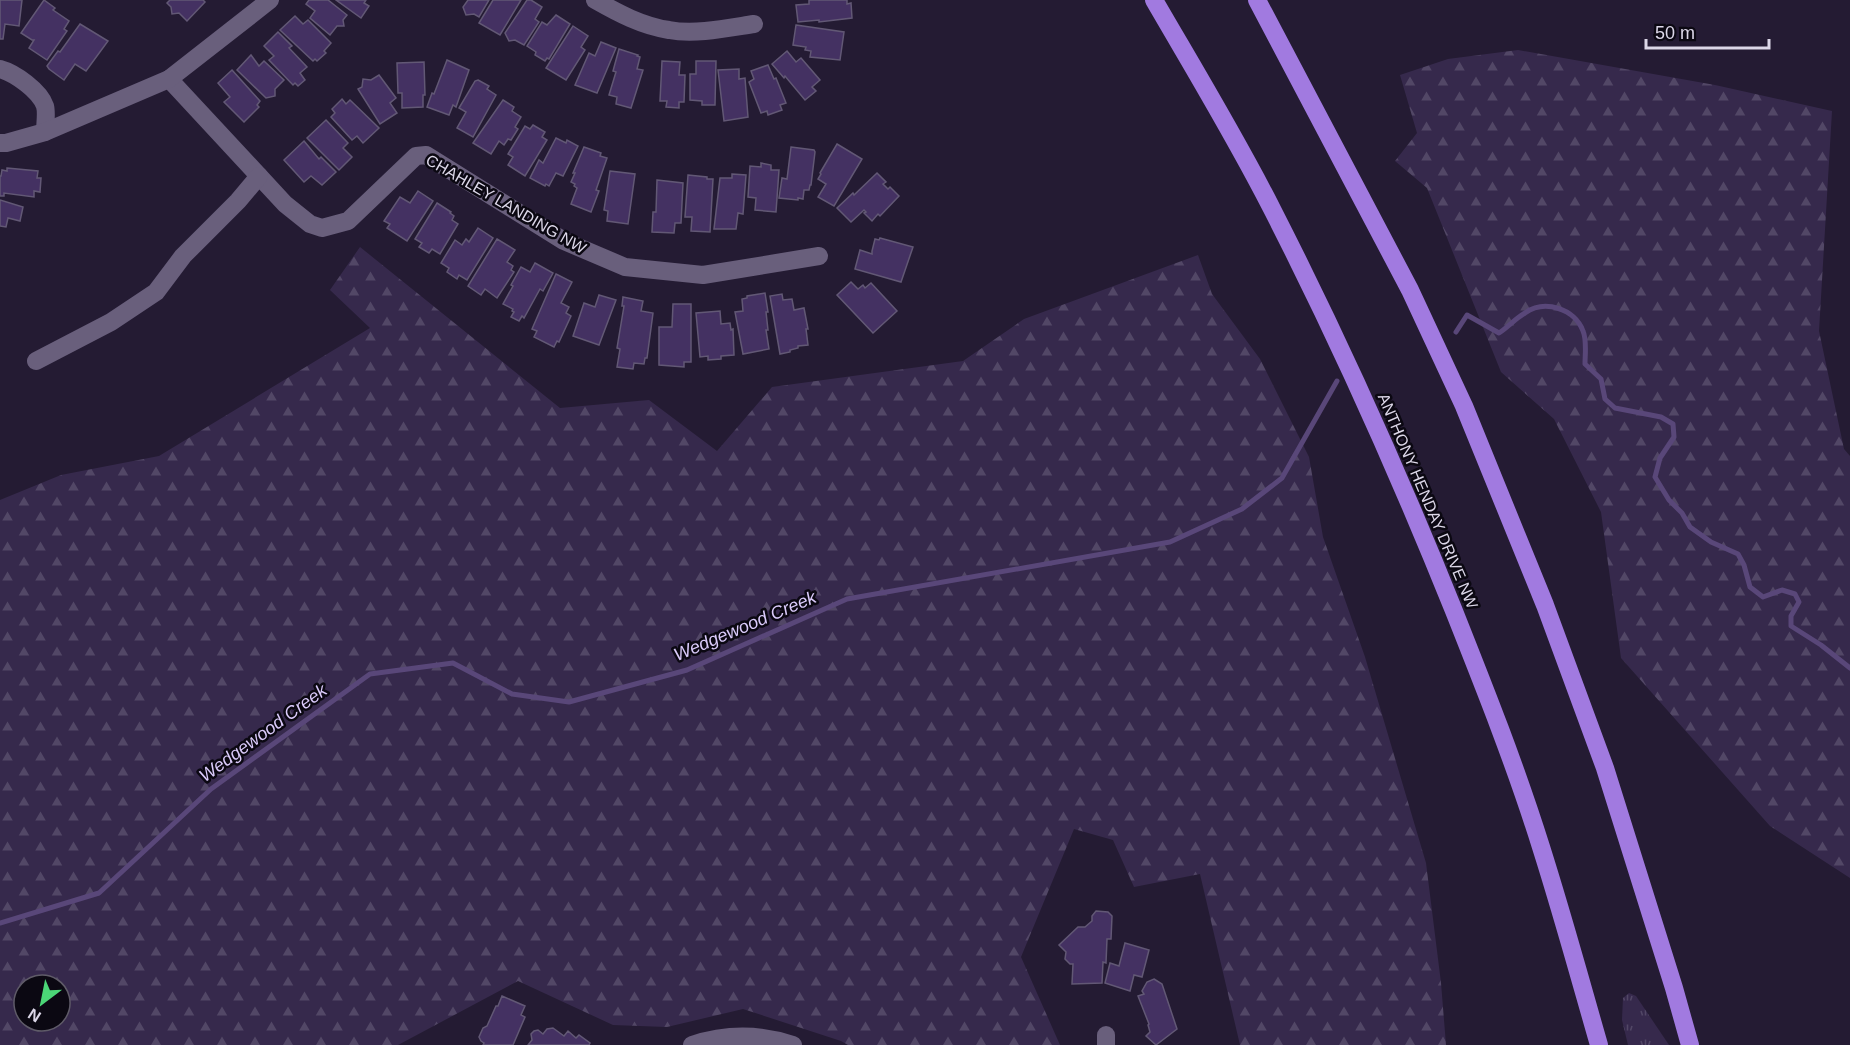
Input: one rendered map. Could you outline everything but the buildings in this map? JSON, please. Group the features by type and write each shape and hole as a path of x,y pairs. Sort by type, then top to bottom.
{"highway":[{"name":"ANTHONY HENDAY DRIVE NW","path":"1154,0 1271,207 1360,389 1384,444 1486,692 1540,846 1599,1045"},
{"path":"1257,0 1410,290 1464,406 1545,606 1605,768 1690,1045"}],"street":[{"path":"0,143 45,132 169,79 270,0"},
{"path":"595,0 624,17 669,31 714,31 754,24"},
{"path":"0,69 10,72 34,89 45,106 45,132"},
{"name":"CHAHLEY LANDING NW","path":"169,79 285,204 310,224 322,228 348,221 416,156 426,155 564,241 625,267 703,275 819,256"},
{"path":"36,361 111,322 156,292 183,256 260,176"},
{"path":"692,1045 718,1039 748,1037 765,1038 793,1045"}],"green space":[{"path":"1518,50 1715,85 1832,111 1819,331 1844,449 1850,456 1850,878 1770,826 1621,658 1601,512 1554,419 1501,372 1427,188 1395,161 1417,133 1400,75 1448,59"},
{"path":"360,247 560,408 649,400 717,451 772,387 963,361 1024,319 1198,255 1212,294 1260,359 1309,457 1323,537 1365,657 1426,863 1441,983 1446,1045 1240,1045 1200,874 1134,887 1113,840 1074,829 1021,957 1060,1045 848,1045 743,1009 667,1027 613,1025 518,981 398,1045 0,1045 0,500 61,475 159,456 370,328 330,290"},
{"path":"1629,993 1636,996 1669,1045 1628,1045 1622,1020 1623,998"}],"waterway":[{"name":"Wedgewood Creek","path":"1456,332 1467,315 1499,333 1525,313 1541,307 1558,308 1573,317 1579,323 1584,335 1585,364 1601,379 1605,399 1615,408 1661,417 1673,424 1674,437 1660,458 1655,477 1690,527 1711,542 1738,554 1744,565 1750,587 1763,597 1782,590 1795,594 1799,602 1791,616 1791,626 1821,645 1850,668"},
{"name":"Wedgewood Creek","path":"0,923 99,893 211,789 370,674 453,663 512,694 569,702 687,670 847,599 1170,542 1242,509 1282,478 1337,381"}]}
